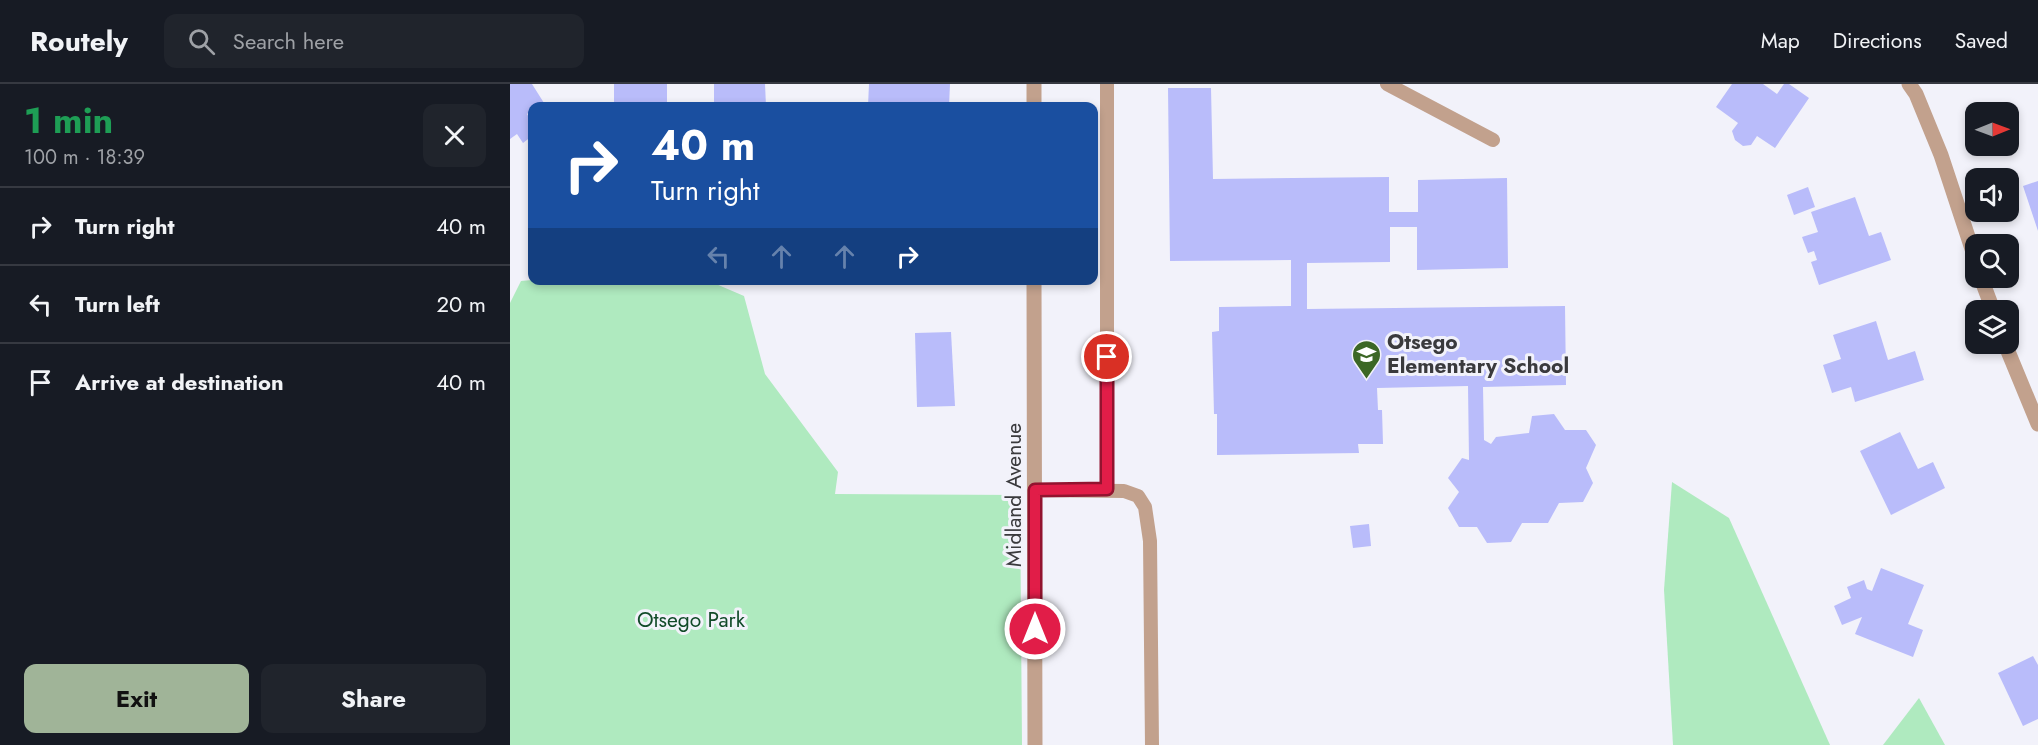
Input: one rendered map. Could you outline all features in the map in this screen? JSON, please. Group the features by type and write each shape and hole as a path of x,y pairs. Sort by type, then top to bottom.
{"street":[{"path":"1034,84 1034,102"},
{"path":"1909,84 1916,94 1941,154 1967,234"},
{"name":"Midland Avenue","path":"1034,285 1035,745"},
{"path":"2010,354 2038,424"}],"lane":[{"path":"1107,84 1107,489"},
{"path":"1387,84 1494,140"},
{"path":"1035,490 1107,489 1124,491 1138,496 1145,507 1150,541 1152,745"}],"green space":[{"name":"Otsego Park","path":"528,280 528,285 718,285 744,296 765,374 838,472 835,494 1020,495 1022,745 510,745 510,303 521,281"},
{"path":"1672,482 1729,518 1830,745 1673,745 1664,590"},
{"path":"1919,698 1945,745 1883,745"}],"building":[{"path":"510,84 532,84 543,102 528,102 528,139 523,143 517,134 510,139"},
{"path":"614,84 667,84 667,102 614,102"},
{"path":"714,84 765,84 766,102 714,102"},
{"path":"869,84 950,84 949,102 868,102"},
{"path":"1732,84 1763,84 1777,94 1784,84 1789,84 1809,98 1775,148 1757,136 1751,145 1743,146 1735,140 1732,131 1738,123 1716,107"},
{"path":"1168,88 1211,88 1213,179 1389,177 1389,212 1418,212 1418,180 1507,178 1508,268 1417,270 1417,227 1390,227 1390,262 1307,263 1307,309 1565,306 1566,385 1483,387 1484,440 1491,444 1496,437 1529,433 1532,416 1554,414 1565,430 1586,430 1596,445 1586,468 1593,483 1583,502 1559,503 1548,523 1522,523 1511,542 1487,543 1477,527 1459,527 1448,508 1459,492 1448,478 1462,458 1469,460 1468,386 1377,388 1378,410 1382,410 1383,444 1358,444 1359,453 1217,455 1212,332 1219,331 1219,307 1291,306 1291,260 1170,261"},
{"path":"2038,181 2038,231 2023,186"},
{"path":"1808,187 1815,207 1794,215 1787,195"},
{"path":"1855,197 1869,236 1881,232 1891,260 1819,285 1811,262 1817,260 1814,251 1808,253 1802,237 1818,232 1811,212"},
{"path":"1876,321 1888,360 1915,351 1924,380 1855,402 1851,387 1832,393 1823,365 1841,359 1833,335"},
{"path":"951,332 955,406 917,407 915,333"},
{"path":"1900,432 1918,469 1933,462 1945,488 1891,515 1860,451"},
{"path":"1369,524 1371,546 1353,548 1350,526"},
{"path":"1881,568 1924,585 1908,624 1923,630 1913,657 1855,634 1862,617 1842,625 1834,606 1851,598 1847,587 1864,580 1867,589 1872,591"},
{"path":"2033,656 2038,665 2038,719 2023,726 1998,673"}],"place":[{"name":"Otsego Elementary School","path":"1366,380"}],"route":[{"path":"1035,629 1035,490 1107,489 1107,357"}]}
